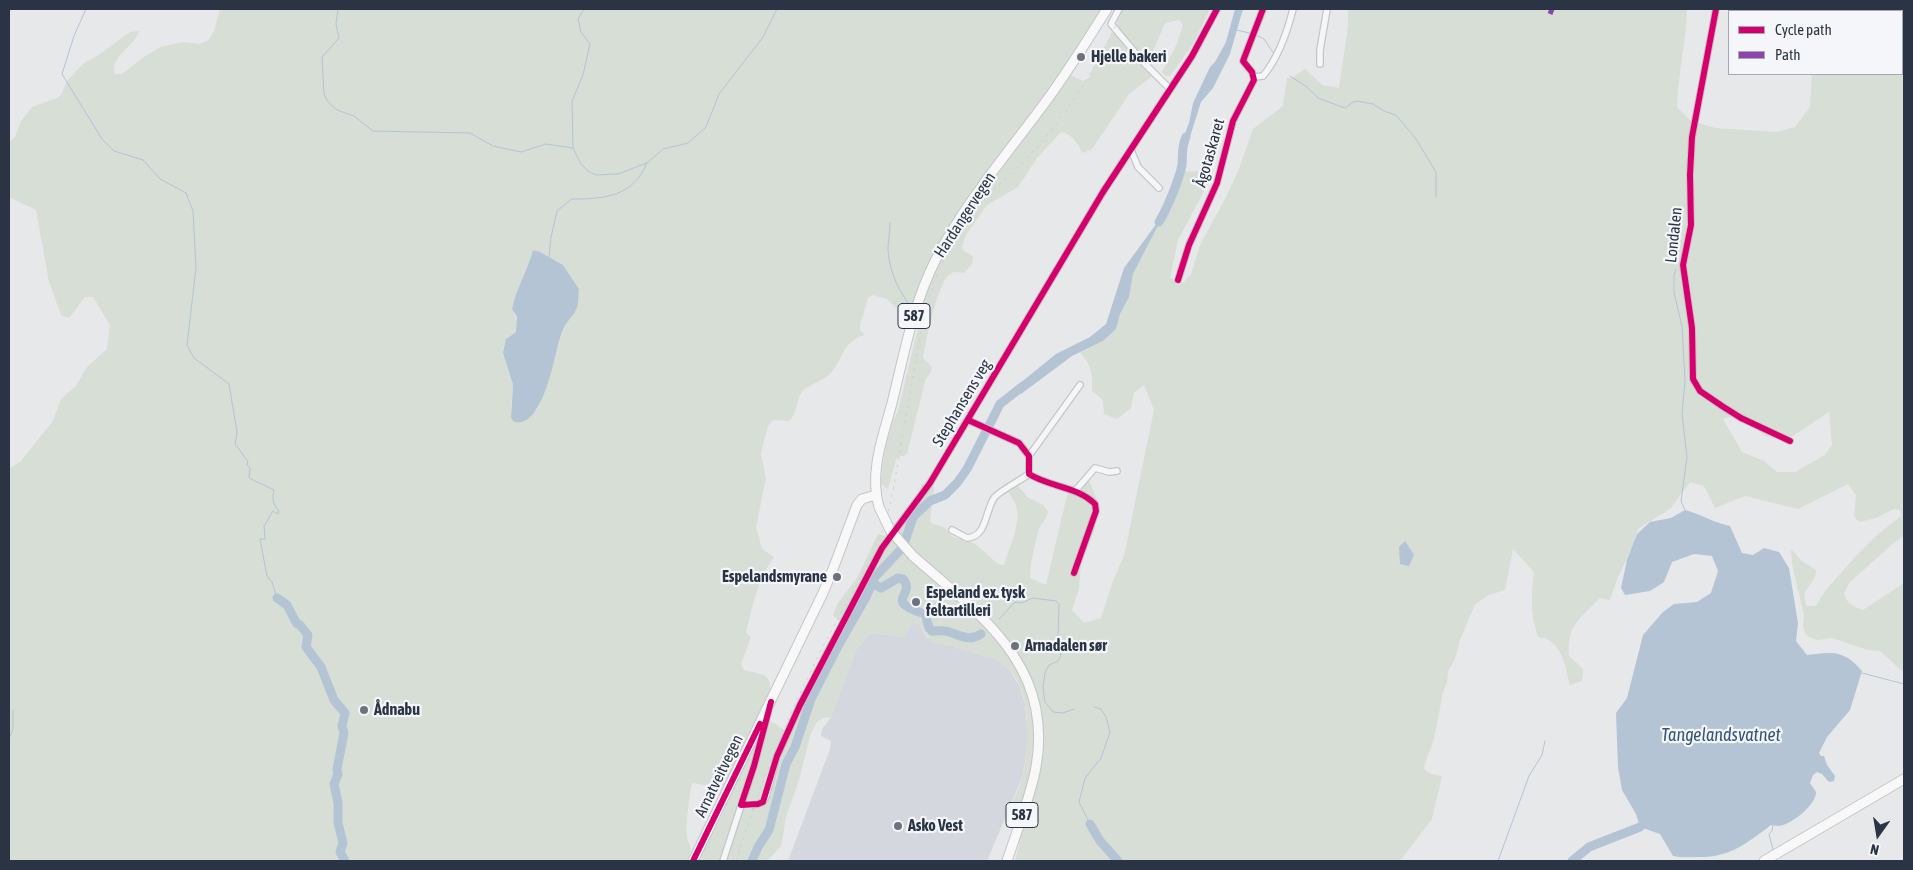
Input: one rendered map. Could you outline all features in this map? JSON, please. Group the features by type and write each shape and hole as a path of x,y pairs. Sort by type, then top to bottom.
{"main road":[{"name":"Hardangervegen","path":"1007,861 1031,788 1037,761 1038,726 1034,699 1021,666 1003,640 984,620 914,556 887,525 876,495 876,466 912,322 924,284 936,259 966,208 1059,83 1107,9"},
{"name":"Arnatveitvegen","path":"693,861 829,580 857,505 862,499 876,495"},
{"path":"1764,861 1904,779"}],"street":[{"path":"1119,9 1111,24 1144,63 1170,89"},
{"name":"Stephansens veg","path":"741,805 754,805 763,802 766,798 777,756 800,705 882,548 930,483 1103,192 1204,36 1217,9"},
{"path":"1254,77 1243,61 1263,9"},
{"name":"Ågotaskaret","path":"1178,280 1189,245 1217,183 1233,121 1254,77 1263,76 1276,58 1293,9"},
{"path":"1320,64 1320,50 1327,9"},
{"name":"Londalen","path":"1716,9 1692,138 1690,226 1683,265 1692,328 1693,379 1700,390 1722,406 1741,418 1790,441"},
{"path":"1131,150 1138,167 1159,188"},
{"path":"1029,474 1029,456 1080,385"},
{"path":"968,420 1019,443 1029,456"},
{"path":"1075,491 1095,468 1109,472 1117,471"},
{"path":"1029,474 1040,480 1075,491 1093,502 1096,511 1074,573"},
{"path":"952,530 967,538 977,535 982,529 993,499 1029,474"},
{"path":"723,861 754,766 771,702"}],"shaded area":[{"path":"220,9 1103,9 1070,75 1083,81 1089,78 1102,55 1123,9 1210,9 1193,44 1170,76 1166,76 1162,72 1177,44 1183,25 1179,20 1165,23 1149,61 1155,74 1129,94 1092,149 1082,153 1074,140 1061,132 1037,158 1018,187 987,205 966,235 962,247 964,251 973,256 972,264 964,273 956,272 951,274 945,280 941,289 926,340 923,358 932,367 931,372 926,378 907,454 896,459 888,489 881,484 886,446 898,411 922,314 895,307 887,299 873,295 868,298 860,325 860,330 865,335 857,338 847,346 830,374 803,390 794,415 789,421 773,420 768,426 761,454 766,478 756,527 762,549 774,557 768,565 756,594 746,633 751,637 741,664 744,670 764,675 770,686 770,695 755,735 765,737 770,722 785,730 787,728 822,653 831,637 837,632 839,621 833,615 838,603 857,578 878,534 885,536 916,496 922,484 934,487 931,523 945,528 953,537 974,543 998,564 1004,565 1016,530 1018,516 1016,506 1006,487 1015,482 1028,498 1042,504 1048,511 1039,529 1030,578 1046,585 1069,487 1089,480 1098,502 1094,531 1081,563 1079,588 1072,610 1084,623 1101,618 1113,581 1124,556 1154,410 1144,385 1134,393 1131,408 1117,419 1104,414 1103,400 1092,391 1091,371 1087,361 1080,353 1103,341 1116,329 1120,314 1129,297 1133,274 1165,212 1179,172 1209,171 1203,193 1178,240 1170,278 1183,283 1191,274 1201,243 1239,169 1253,129 1283,106 1287,78 1292,78 1305,69 1322,85 1339,88 1348,27 1348,9 1687,9 1677,107 1690,120 1715,128 1777,132 1795,127 1810,107 1812,75 1903,75 1903,10 1823,9 1904,9 1904,536 1850,582 1844,593 1850,604 1863,610 1904,583 1904,671 1880,651 1868,650 1832,638 1818,640 1809,637 1805,633 1803,626 1804,615 1793,569 1791,551 1816,570 1813,580 1806,591 1805,600 1807,606 1816,606 1825,591 1856,556 1877,535 1901,516 1900,510 1894,509 1876,518 1859,522 1854,516 1856,495 1848,484 1798,509 1745,496 1715,508 1704,486 1690,482 1671,508 1638,529 1632,549 1618,577 1610,600 1600,598 1572,629 1569,656 1583,669 1582,681 1570,685 1564,662 1557,648 1546,639 1538,637 1532,605 1534,572 1513,549 1505,590 1489,595 1475,604 1460,640 1455,659 1448,671 1434,739 1424,766 1425,770 1431,774 1442,776 1432,819 1400,861 1015,861 1019,848 1018,832 1006,817 1022,778 1027,750 1027,717 1025,701 1020,687 1013,674 1004,665 979,654 931,642 919,624 913,622 904,637 872,633 867,636 855,652 831,717 823,718 817,722 811,733 799,780 786,817 781,846 767,861 698,860 724,811 728,796 724,789 692,783 687,825 690,849 688,861 9,861 9,469 21,461 52,422 62,398 76,386 86,368 107,349 110,325 93,297 85,297 69,318 61,315 49,282 36,210 9,197 9,142 15,137 21,121 32,107 61,95 67,81 84,63 130,32 139,31 137,37 116,62 115,74 122,74 145,56 161,47 183,42 200,44 209,40 214,31","holes":["533,250 563,265 579,289 576,309 569,317 562,333 548,383 538,409 525,421 518,423 511,408 513,385 505,360 508,337 516,332 517,329 517,320 512,309 514,301","1829,412 1832,445 1825,455 1795,472 1777,472 1764,461 1742,452 1723,419 1736,415 1766,436 1785,441"]},
{"path":"913,622 919,624 927,638 997,660 1009,669 1019,685 1025,704 1028,734 1021,780 987,861 788,861 830,749 831,741 821,736 822,729 831,717 855,652 867,636 872,633 903,637"}],"water":[{"path":"1235,9 1243,9 1230,54 1213,88 1201,102 1188,143 1182,147 1193,103 1210,67 1215,62 1226,42"},
{"path":"1165,212 1133,274 1129,297 1120,314 1116,329 1103,341 1072,356 1021,394 1013,393 1014,388 1056,354 1090,337 1106,324 1124,268"},
{"path":"533,250 563,265 579,289 578,301 576,310 562,331 551,373 540,403 533,414 524,421 514,422 511,418 513,385 503,353 506,339 516,332 517,317 512,309"},
{"name":"Tangelandsvatnet","path":"1685,510 1730,526 1742,553 1753,555 1764,548 1779,552 1789,568 1798,623 1796,641 1807,655 1830,653 1843,655 1862,671 1850,710 1827,737 1819,753 1821,756 1824,756 1827,765 1835,776 1834,781 1829,782 1822,774 1817,772 1813,775 1810,783 1816,792 1815,797 1808,808 1796,818 1784,825 1771,825 1737,849 1708,857 1673,856 1660,834 1640,827 1636,814 1622,790 1618,767 1616,713 1627,698 1643,635 1663,612 1674,604 1697,602 1711,593 1718,571 1712,556 1694,554 1672,562 1664,582 1650,591 1625,595 1621,588 1627,560 1637,534 1650,522 1671,518"},
{"path":"1405,541 1414,555 1409,566 1400,564 1399,547"}],"waterway":[{"path":"86,9 74,36 62,74 102,139 114,151 143,160 160,179 186,193 193,211 196,268 187,345 194,358 229,384 237,432 235,445 248,461 247,465 250,468 249,478 274,490 274,502 279,511 278,514 273,511 264,526 265,539 260,539 267,576 272,582 277,598"},
{"path":"338,9 336,24 339,38 322,57 324,94 328,102 337,110 354,116 373,131 470,133 493,146 521,152 546,144 573,148"},
{"path":"584,9 578,19 581,32 590,44 583,75 572,101 573,148 581,164 588,171 596,175 618,174 647,163 663,149 688,143 706,127 719,94 763,37 777,9"},
{"path":"1237,30 1249,33"},
{"path":"1258,36 1264,39 1274,54"},
{"path":"1290,76 1307,87 1318,98 1345,108 1357,101 1373,104 1384,111 1396,115 1416,139 1436,172 1436,197"},
{"path":"1159,222 1178,178 1186,137"},
{"path":"549,257 557,211 572,199 606,197 626,189 634,183 647,163"},
{"path":"890,223 888,250 890,266 899,288 912,308"},
{"path":"1676,269 1674,293 1682,326 1685,380 1682,414 1687,457 1681,501 1685,510"},
{"path":"752,861 769,830 786,764 795,747 811,699 875,577 903,547 913,517 930,501 945,495 957,483 967,469 1000,404 1023,386"},
{"path":"872,583 881,588 898,578 903,579 906,589 902,601 912,609 925,614 929,628 932,631 947,631 969,638 981,634"},
{"path":"277,598 287,605 297,624 308,635 306,647 321,667 334,700 345,713 342,726 344,733 337,769 338,774 334,784 338,803 338,823 343,843 340,852 345,861"},
{"path":"999,619 1015,602 1021,603 1033,598 1056,601 1059,604 1058,637 1061,656 1058,661 1049,665 1045,673 1043,687 1045,702 1053,712 1063,713 1074,709"},
{"path":"1862,673 1904,684"},
{"path":"1090,824 1079,802 1085,778 1101,758 1110,732 1106,717 1101,709 1094,707"},
{"path":"9,739 13,729 13,710"},
{"path":"1498,861 1529,776 1542,755 1545,741"},
{"path":"1090,824 1100,841 1118,861"},
{"path":"1773,825 1772,831 1769,834 1773,850"},
{"path":"1572,861 1589,847 1640,827"}],"railway":[{"path":"736,861 761,786 791,713 820,652 871,558 886,522 923,319 938,271 953,241 972,214 1037,147 1078,93 1107,44 1123,9"}],"marked path":[{"path":"1550,14 1552,9"}],"cycle path":[{"path":"771,702 754,766 741,805 763,802 777,756 800,705 882,548 930,483 1103,192 1192,56 1217,9"},
{"path":"1178,280 1189,245 1217,183 1233,121 1254,80 1252,72 1243,61 1263,9"},
{"path":"1716,9 1692,137 1690,175 1691,225 1683,265 1692,328 1693,379 1700,391 1722,406 1741,418 1790,441"},
{"path":"968,420 1019,443 1029,456 1029,474 1045,482 1080,494 1095,504 1096,511 1074,573"},
{"path":"693,861 760,724"}],"place":[{"name":"Hjelle bakeri","path":"1081,57"},
{"name":"Espelandsmyrane","path":"837,577"},
{"name":"Espeland ex. tysk feltartilleri","path":"916,602"},
{"name":"Arnadalen sør","path":"1015,646"},
{"name":"Ådnabu","path":"364,710"},
{"name":"Asko Vest","path":"898,826"}]}
